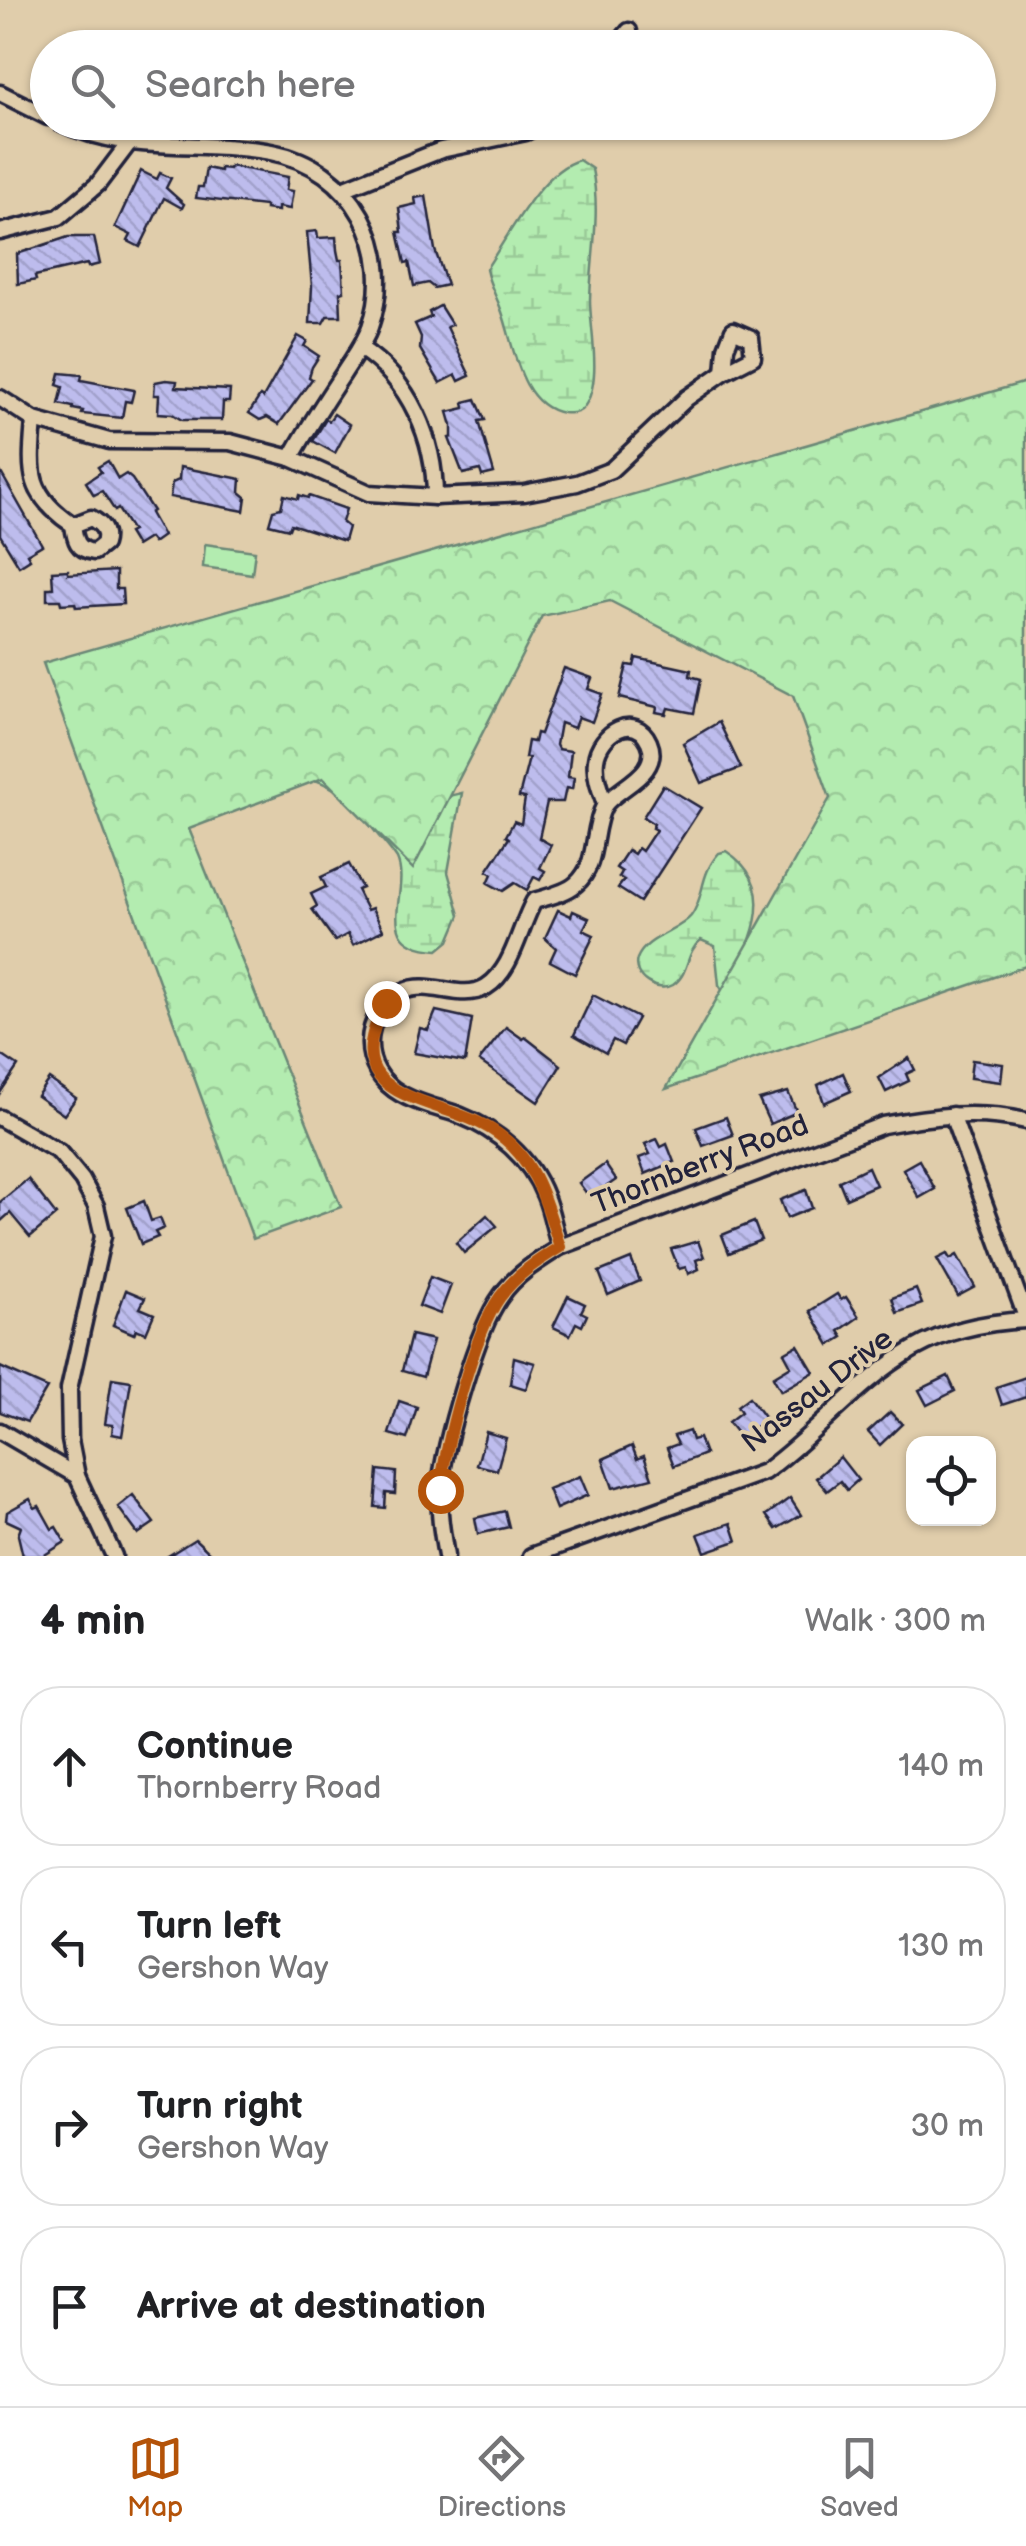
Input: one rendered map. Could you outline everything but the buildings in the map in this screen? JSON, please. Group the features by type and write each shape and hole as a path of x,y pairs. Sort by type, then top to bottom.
{"street":[{"path":"0,94 30,108"},
{"path":"116,140 270,152 297,160 343,190 364,218 373,237 376,258 376,304 360,348 291,458"},
{"path":"343,190 442,150 489,140"},
{"path":"0,232 60,218 98,184 129,143"},
{"path":"360,348 386,370 423,426 434,472 434,497"},
{"path":"0,398 34,420 109,441 230,442 291,458 368,492 434,497 524,493 578,484 610,470 662,418 724,372"},
{"path":"34,420 30,468 47,508 73,525"},
{"path":"560,1247 546,1197 515,1150 496,1133 462,1116 405,1097 385,1084 372,1066 369,1047 374,1025 386,1003 406,989 430,987 458,992 484,988 500,974 534,902 574,887 587,871 605,804 596,778 600,746 605,735 617,728 630,728 650,743 650,760 643,772 605,804"},
{"path":"952,1115 1026,1318"},
{"name":"Thornberry Road","path":"446,1556 440,1490 444,1460 485,1326 499,1297 526,1269 560,1247 883,1124 952,1115 1026,1121"},
{"path":"0,1118 60,1152 96,1206 103,1236 68,1389 70,1440 77,1476 114,1556"},
{"name":"Nassau Drive","path":"530,1556 764,1472 915,1348 971,1328 1026,1318"},
{"path":"0,1431 77,1476"}],"green space":[{"path":"579,160 592,169 595,185 590,300 594,370 584,407 563,413 549,408 528,387 486,269 539,190 565,166"},
{"path":"1026,382 1026,966 666,1089 830,798 793,696 610,601 542,616 413,869 323,778 189,829 341,1207 253,1239 43,663"},
{"path":"205,544 255,551 252,574 203,567"},
{"path":"269,762 441,798 462,793 448,872 460,915 449,941 438,950 405,939 397,915 400,872 393,853 342,794"},
{"path":"726,851 744,866 754,882 757,900 751,938 725,994 719,985 715,946 701,940 673,985 660,987 647,982 636,966 641,951 691,916 708,869 719,853"}],"route":[{"path":"386,1003 374,1025 369,1047 372,1066 385,1084 405,1097 462,1116 496,1133 515,1150 546,1197 560,1247 526,1269 499,1297 475,1354 444,1460 440,1490"}]}
